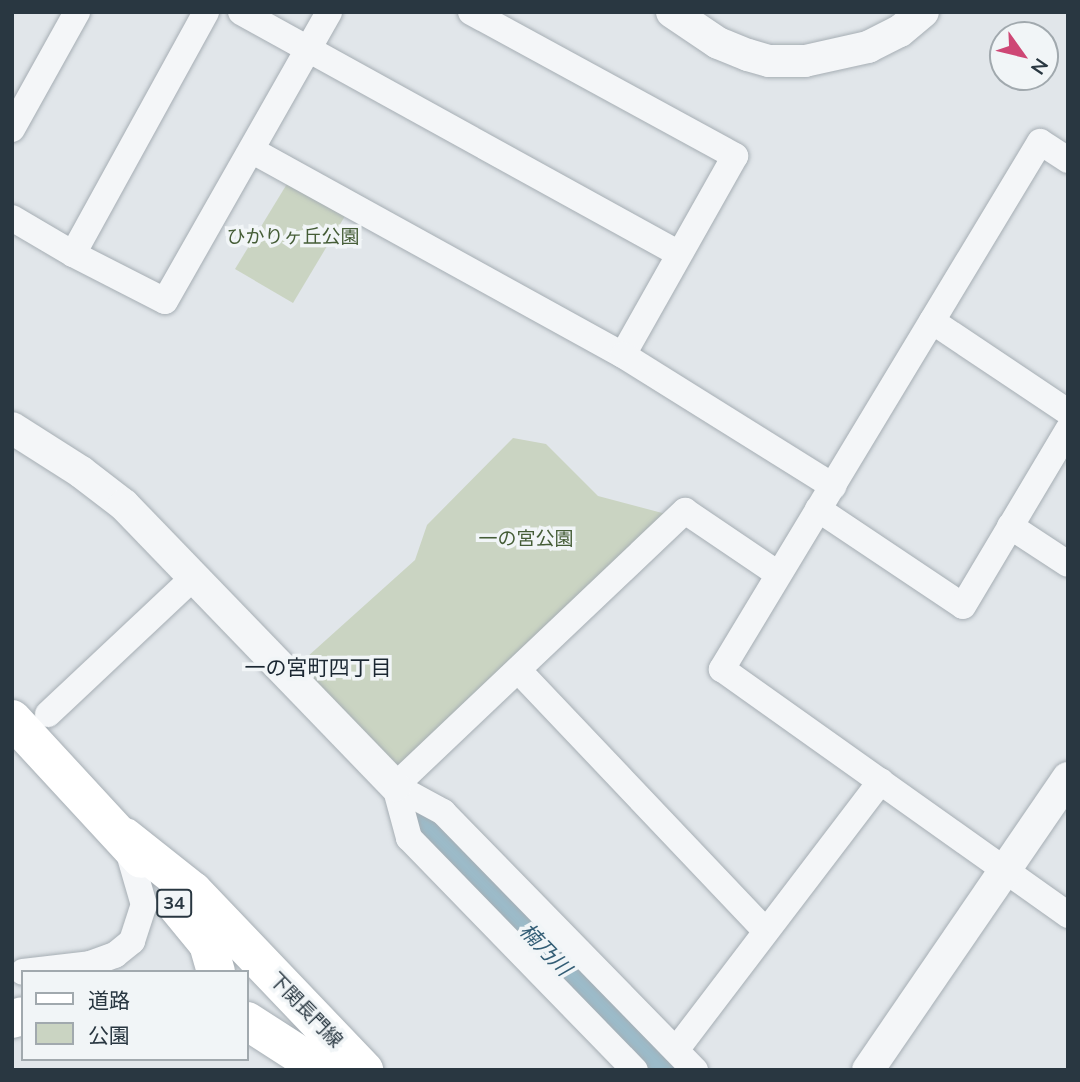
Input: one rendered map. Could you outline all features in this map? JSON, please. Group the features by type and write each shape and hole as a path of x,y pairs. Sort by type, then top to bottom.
{"main road":[{"name":"下関長門線","path":"30,716 208,944 215,970"},
{"name":"下関長門線","path":"125,837 193,891 364,1070"},
{"name":"下関長門線","path":"248,1022 323,1070"}],"street":[{"path":"12,129 77,12"},
{"path":"73,254 206,12"},
{"path":"241,12 678,253"},
{"path":"12,218 73,254 166,301 253,152 329,12"},
{"path":"471,12 503,20 735,156 623,355"},
{"path":"672,12 718,43 748,55 793,61 868,47 900,31 923,12"},
{"path":"1068,160 1040,142 722,668 1068,915"},
{"path":"253,152 623,355 833,485"},
{"path":"932,321 1068,412"},
{"path":"12,428 81,472 124,505 396,786 443,812 695,1070"},
{"path":"818,509 963,606 1068,430"},
{"path":"396,786 685,511 778,575"},
{"path":"1010,526 1068,564"},
{"path":"30,716 193,578"},
{"path":"518,670 766,932"},
{"path":"868,1070 1068,778"},
{"path":"676,1050 881,781"},
{"path":"396,786 409,838 635,1070"},
{"path":"40,970 90,964 115,955 132,941 144,905 125,837"}],"green space":[{"name":"ひかりヶ丘公園","path":"293,174 351,206 293,303 235,269"},
{"name":"一の宮公園","path":"513,438 546,444 598,496 666,514 401,765 391,764 297,666 415,560 427,525"}],"waterway":[{"name":"楠乃川","path":"429,827 664,1070"}],"district":[{"name":"一の宮町四丁目","path":"318,667"}]}
